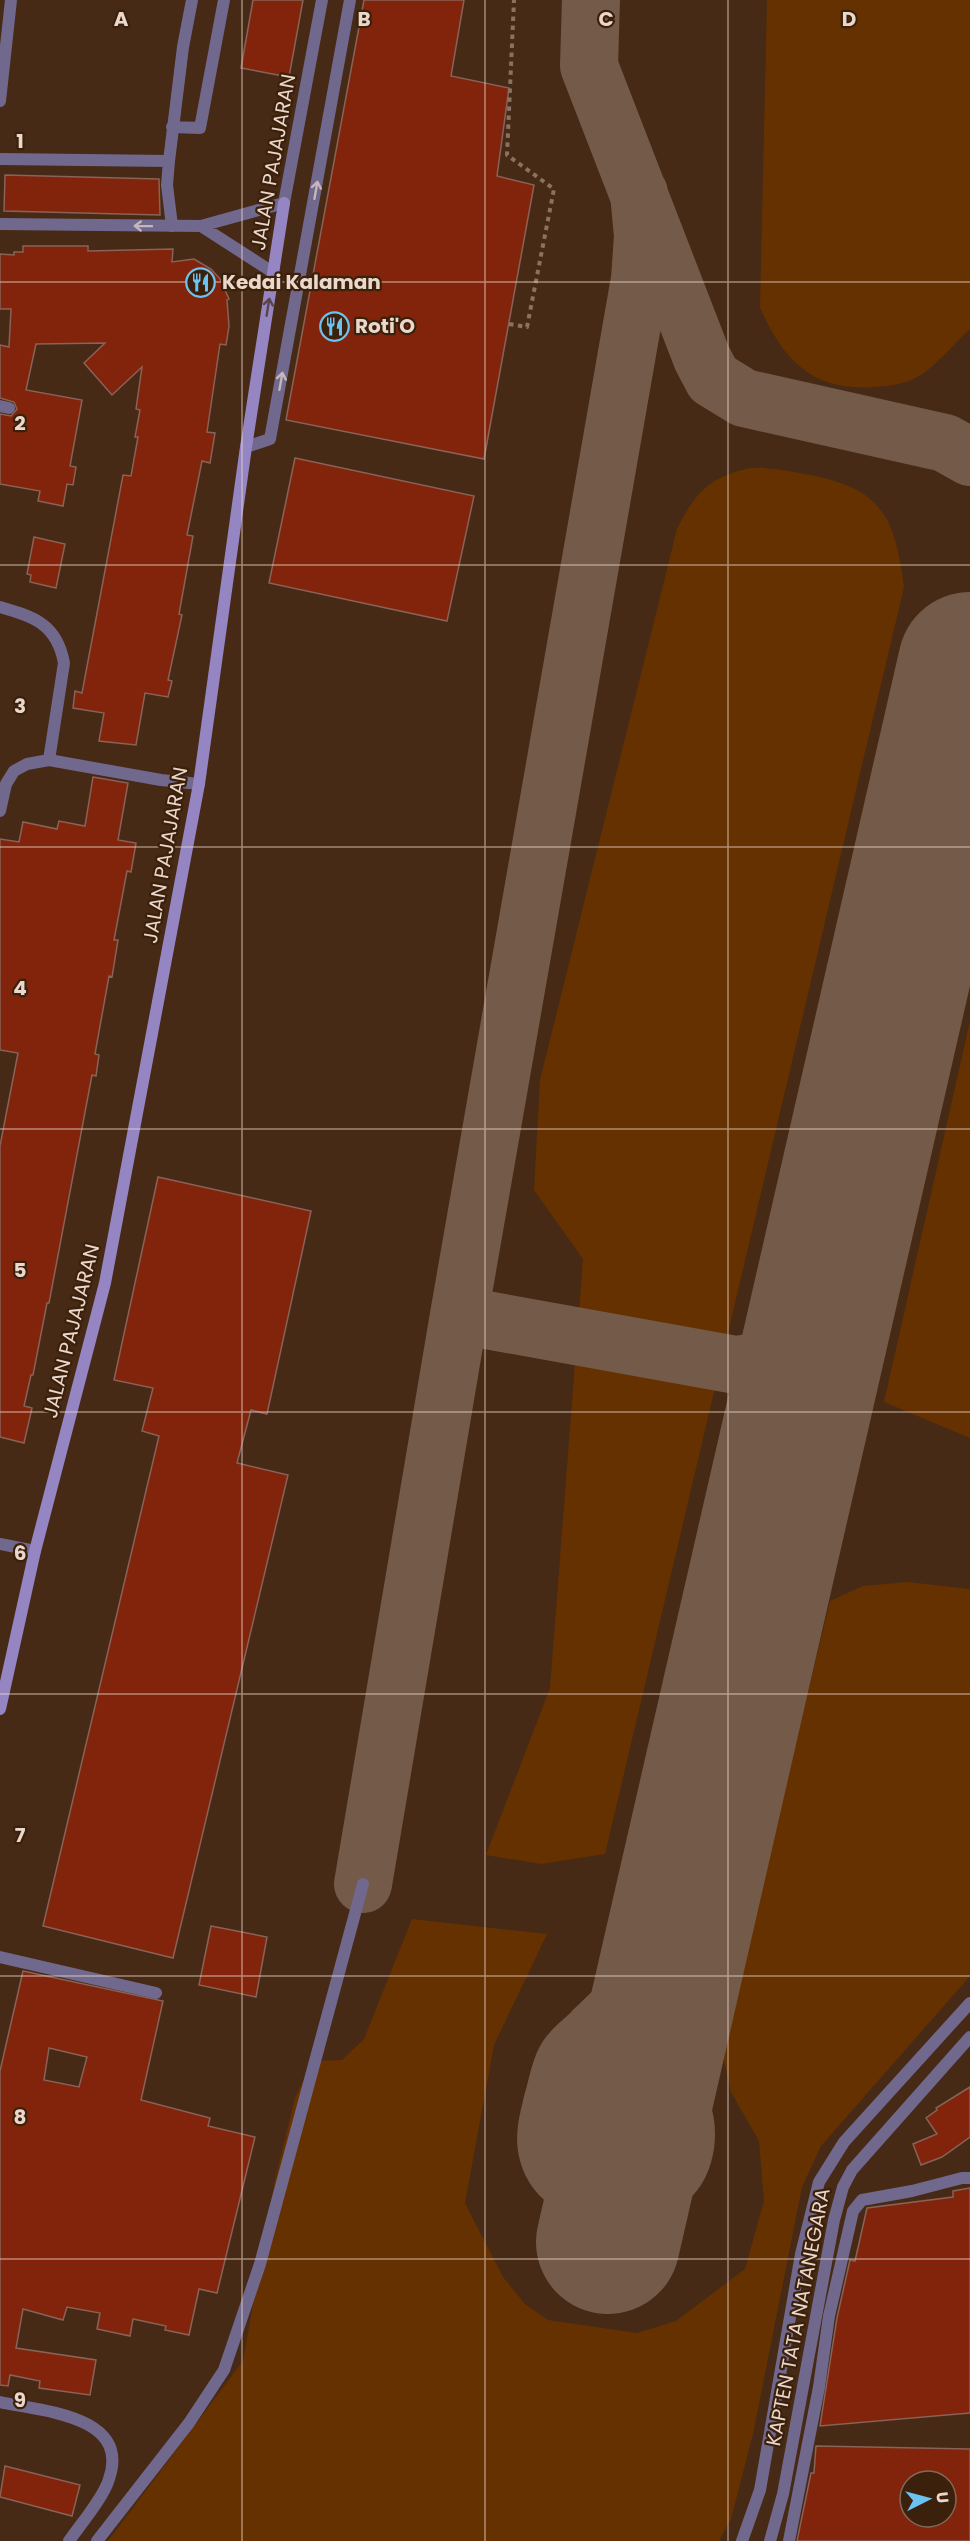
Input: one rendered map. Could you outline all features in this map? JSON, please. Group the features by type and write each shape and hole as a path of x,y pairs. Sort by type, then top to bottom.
{"main road":[{"name":"JALAN PAJAJARAN","path":"0,1709 35,1551 105,1283 199,784 246,447 284,203"}],"street":[{"path":"0,101 11,0"},
{"path":"172,226 167,185 172,127 192,0"},
{"path":"172,127 200,128 224,0"},
{"name":"JALAN PAJAJARAN","path":"284,203 322,0"},
{"path":"246,447 270,439 350,0"},
{"path":"0,159 169,161"},
{"path":"0,224 201,226 284,203"},
{"path":"201,226 274,273"},
{"path":"0,607 40,621 62,652 64,663 49,760"},
{"path":"0,810 6,784 14,771 27,764 49,760 161,780 199,784"},
{"path":"0,1544 35,1551"},
{"path":"97,2541 189,2423 224,2370 260,2264 363,1884"},
{"path":"0,1957 156,1993"},
{"path":"742,2541 760,2490 801,2254 819,2182 844,2142 970,2003"},
{"name":"KAPTEN TATA NATANEGARA","path":"770,2541 783,2494 834,2220 843,2187 852,2170 970,2037"},
{"path":"789,2541 815,2410 829,2316 854,2211 862,2200 970,2178"},
{"path":"0,2402 76,2418 96,2427 105,2440 111,2454 112,2469 109,2482 69,2541"}],"path":[{"path":"509,324 527,327 554,189 507,154 514,0"}],"shaded area":[{"path":"767,0 970,0 970,329 932,367 909,381 886,386 853,387 834,384 818,378 791,358 769,327 760,308"},
{"path":"750,468 780,470 835,481 869,498 881,510 890,525 896,542 904,587 605,1854 541,1864 486,1855 550,1688 583,1259 534,1190 540,1080 677,529 690,506 705,488 724,476"},
{"path":"970,1021 970,1438 884,1402"},
{"path":"908,1582 970,1589 970,1976 821,2146 802,2187 753,2434 731,2519 719,2541 108,2541 243,2361 275,2180 295,2098 313,2061 342,2060 364,2039 412,1919 547,1934 494,2045 465,2203 503,2277 525,2304 548,2320 637,2333 676,2321 745,2269 764,2201 759,2141 731,2092 722,2051 830,1601 863,1586"}],"building":[{"path":"253,0 303,0 289,77 241,68"},
{"path":"364,0 464,0 451,76 509,88 497,176 534,185 484,459 286,420"},
{"path":"5,175 159,179 160,215 4,211"},
{"path":"23,246 88,246 88,251 173,249 172,262 194,259 211,269 220,279 229,299 227,300 229,326 226,345 220,344 207,432 215,433 210,463 202,461 187,535 193,536 179,614 182,615 168,680 172,681 168,697 145,693 136,745 99,741 104,713 73,708 75,691 82,693 123,475 131,476 138,437 135,437 140,410 136,409 142,367 112,395 84,363 105,343 36,344 26,390 82,400 70,466 76,467 73,485 67,484 63,506 38,501 40,491 0,484 0,414 11,416 17,409 14,402 0,398 0,345 9,347 11,309 0,309 0,254 14,255 14,252 23,252"},
{"path":"295,458 474,496 447,621 269,583"},
{"path":"34,537 65,544 56,588 30,582 31,575 27,574"},
{"path":"93,777 128,783 118,840 136,843 131,872 127,871 114,940 118,940 95,1054 99,1055 96,1076 92,1075 49,1303 47,1303 33,1375 31,1375 24,1406 32,1408 24,1443 0,1437 0,1146 18,1053 0,1050 0,839 19,842 23,822 57,829 59,821 85,826"},
{"path":"158,1177 311,1211 267,1414 251,1410 237,1463 288,1475 173,1958 43,1926 159,1436 142,1431 153,1388 114,1380"},
{"path":"211,1926 267,1937 256,1997 199,1985"},
{"path":"23,1971 163,2001 141,2100 210,2118 208,2126 255,2137 217,2293 199,2289 189,2335 165,2330 166,2326 133,2319 130,2336 97,2329 100,2313 67,2307 63,2320 23,2309 16,2348 96,2360 90,2395 39,2388 40,2381 10,2375 8,2386 0,2385 0,2071","holes":["49,2048 87,2057 79,2087 44,2080"]},
{"path":"970,2087 970,2137 942,2157 921,2165 913,2144 937,2134 926,2118 937,2110 936,2108"},
{"path":"970,2188 970,2413 820,2426 837,2318 850,2260 855,2261 867,2208 953,2197 953,2191"},
{"path":"816,2446 970,2449 970,2541 797,2541 811,2473 814,2473"},
{"path":"5,2466 80,2485 72,2516 0,2497"}],"taxiway":[{"path":"591,0 589,66 702,358 713,379 744,398 945,443 970,457"},
{"path":"363,1884 459,1315 640,279 643,236 639,193"},
{"path":"459,1315 736,1365 767,1359 787,1348 823,1306"},
{"path":"736,1365 768,1371 781,1381 786,1397 791,1444"},
{"path":"675,1952 574,2049 561,2070 547,2126 548,2153 558,2172 574,2186 594,2194 616,2197 637,2195 657,2187 673,2174 683,2155 686,2127 666,2067 663,2039 667,1993 679,1933"}],"runway":[{"path":"608,2242 970,664"}],"place":[{"name":"Kedai Kalaman","path":"201,282"},
{"name":"Roti'O","path":"334,326"}]}
